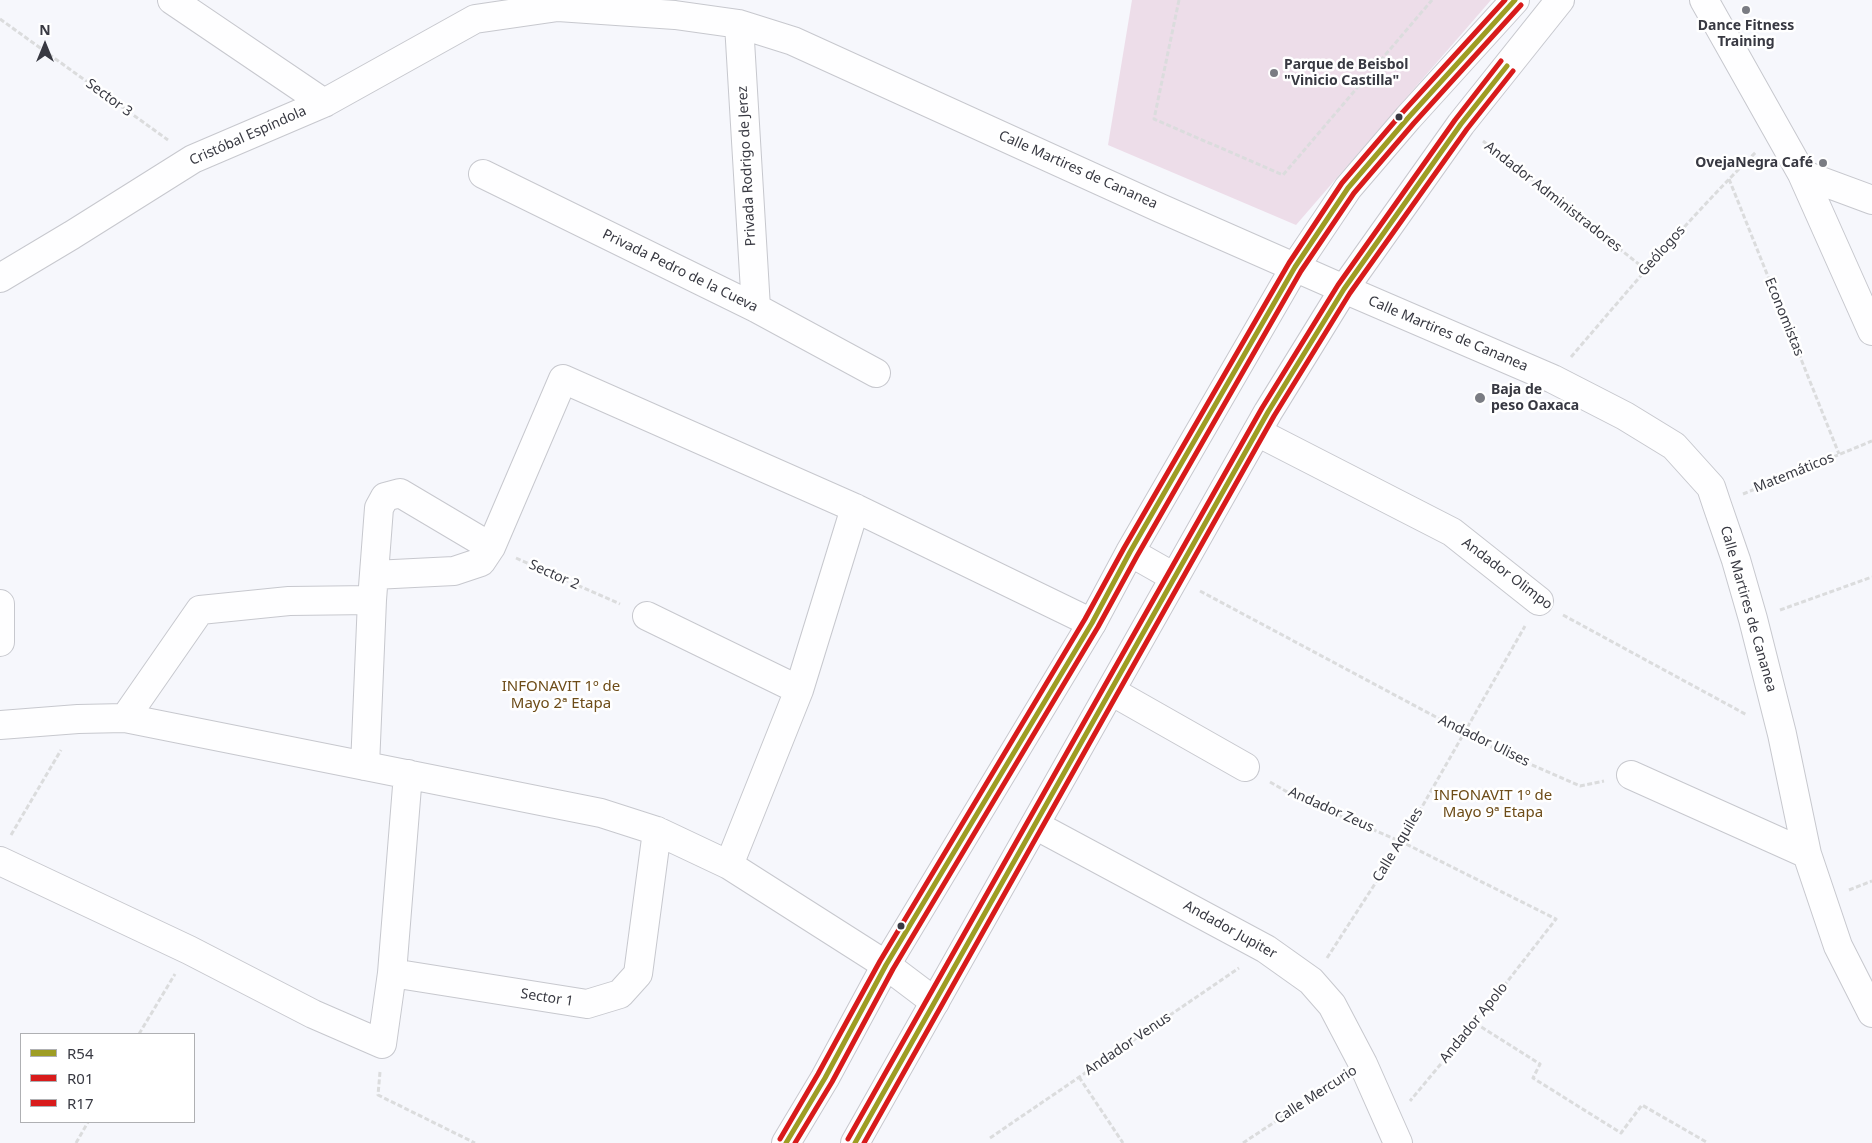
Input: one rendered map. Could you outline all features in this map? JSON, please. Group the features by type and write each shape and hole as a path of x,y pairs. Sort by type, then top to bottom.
{"street":[{"path":"172,0 324,102"},
{"path":"786,1143 825,1078 886,964 1092,623 1130,552 1295,268 1348,188 1408,118 1515,0"},
{"path":"855,1143 1257,432 1344,289 1461,124 1560,0"},
{"path":"1704,0 1802,174 1872,331"},
{"name":"Calle Martires de Cananea","path":"480,9 558,7 676,15 739,24 793,41 1295,268 1553,379 1626,416 1674,446 1711,488 1717,505 1736,560 1753,619 1782,734 1808,854 1838,946 1872,1013"},
{"name":"Cristóbal Espíndola","path":"0,278 72,235 193,158 324,102 480,9"},
{"name":"Privada Rodrigo de Jerez","path":"739,24 756,308"},
{"name":"Privada Pedro de la Cueva","path":"482,174 756,308 876,373"},
{"path":"1802,174 1872,200"},
{"path":"125,718 200,610 289,601 373,588 454,571 481,562 491,547 563,380 855,508 1092,623"},
{"name":"Andador Olimpo","path":"1257,432 1452,532 1539,601"},
{"path":"365,766 373,588 379,508 385,497 400,493 491,547"},
{"path":"729,865 799,690 855,508"},
{"path":"1130,552 1174,577"},
{"path":"0,604 0,642"},
{"path":"647,616 799,690"},
{"path":"1111,691 1245,767"},
{"path":"0,725 78,719 125,718 601,813 657,831 729,865 886,964 935,1002"},
{"path":"5,849 190,950 313,1014 382,1044 392,973 408,774"},
{"path":"1631,775 1808,854"},
{"name":"Andador Jupiter","path":"1035,825 1266,949 1312,981 1332,1005 1363,1064 1394,1134"},
{"name":"Sector 1","path":"392,973 587,1004 620,994 638,974 657,831"}],"path":[{"path":"1179,0 1154,119 1283,175 1432,0"},
{"name":"Sector 3","path":"0,19 193,158"},
{"name":"Andador Administradores","path":"1461,124 1645,270"},
{"name":"Geólogos","path":"1553,379 1645,270 1729,179 1778,131"},
{"name":"Economistas","path":"1729,179 1839,454"},
{"name":"Matemáticos","path":"1717,505 1872,441"},
{"name":"Sector 2","path":"491,547 647,616"},
{"name":"Andador Ulises","path":"1174,577 1464,732 1471,738 1580,786 1631,775"},
{"path":"1753,619 1872,577"},
{"name":"Calle Aquiles","path":"1312,981 1402,842 1539,601"},
{"name":"Andador Olimpo","path":"1539,601 1782,734"},
{"path":"5,849 78,719"},
{"name":"Andador Zeus","path":"1245,767 1296,797 1402,842 1556,919"},
{"name":"Andador Apolo","path":"1394,1134 1475,1024 1556,919"},
{"name":"Andador Venus","path":"990,1138 1266,949"},
{"path":"139,1033 190,950"},
{"path":"1475,1024 1540,1064 1533,1078 1621,1133 1642,1105 1708,1143"},
{"path":"382,1044 378,1095 475,1143"},
{"name":"Calle Mercurio","path":"1243,1143 1363,1064"},
{"path":"1080,1077 1123,1143"},
{"path":"76,1143 87,1123"}],"shaded area":[{"name":"Parque de Beisbol \"Vinicio Castilla\"","path":"1132,0 1491,0 1296,225 1108,145"}],"transit line":[{"name":"R17","path":"780,1139 880,961 1085,619 1289,263 1342,183 1402,113 1505,0"},
{"name":"R54","path":"786,1143 825,1078 886,965 1092,623 1130,552 1295,267 1348,188 1408,118 1515,0"},
{"name":"R01","path":"795,1143 832,1082 893,969 1098,627 1301,271 1354,193 1414,123 1521,5"},
{"name":"R17","path":"848,1139 1262,408 1338,285 1455,120 1501,61"},
{"name":"R54","path":"855,1143 1268,412 1344,289 1461,124 1507,66"},
{"name":"R01","path":"864,1143 1274,416 1350,293 1467,129 1513,71"}],"place":[{"name":"Dance Fitness Training","path":"1746,10"},
{"name":"Parque de Beisbol \"Vinicio Castilla\"","path":"1274,73"},
{"name":"OvejaNegra Café","path":"1823,163"},
{"name":"Baja de peso Oaxaca","path":"1480,398"}],"district":[{"name":"INFONAVIT 1º de Mayo 2ª Etapa","path":"561,696"},
{"name":"INFONAVIT 1º de Mayo 9ª Etapa","path":"1493,804"}]}
